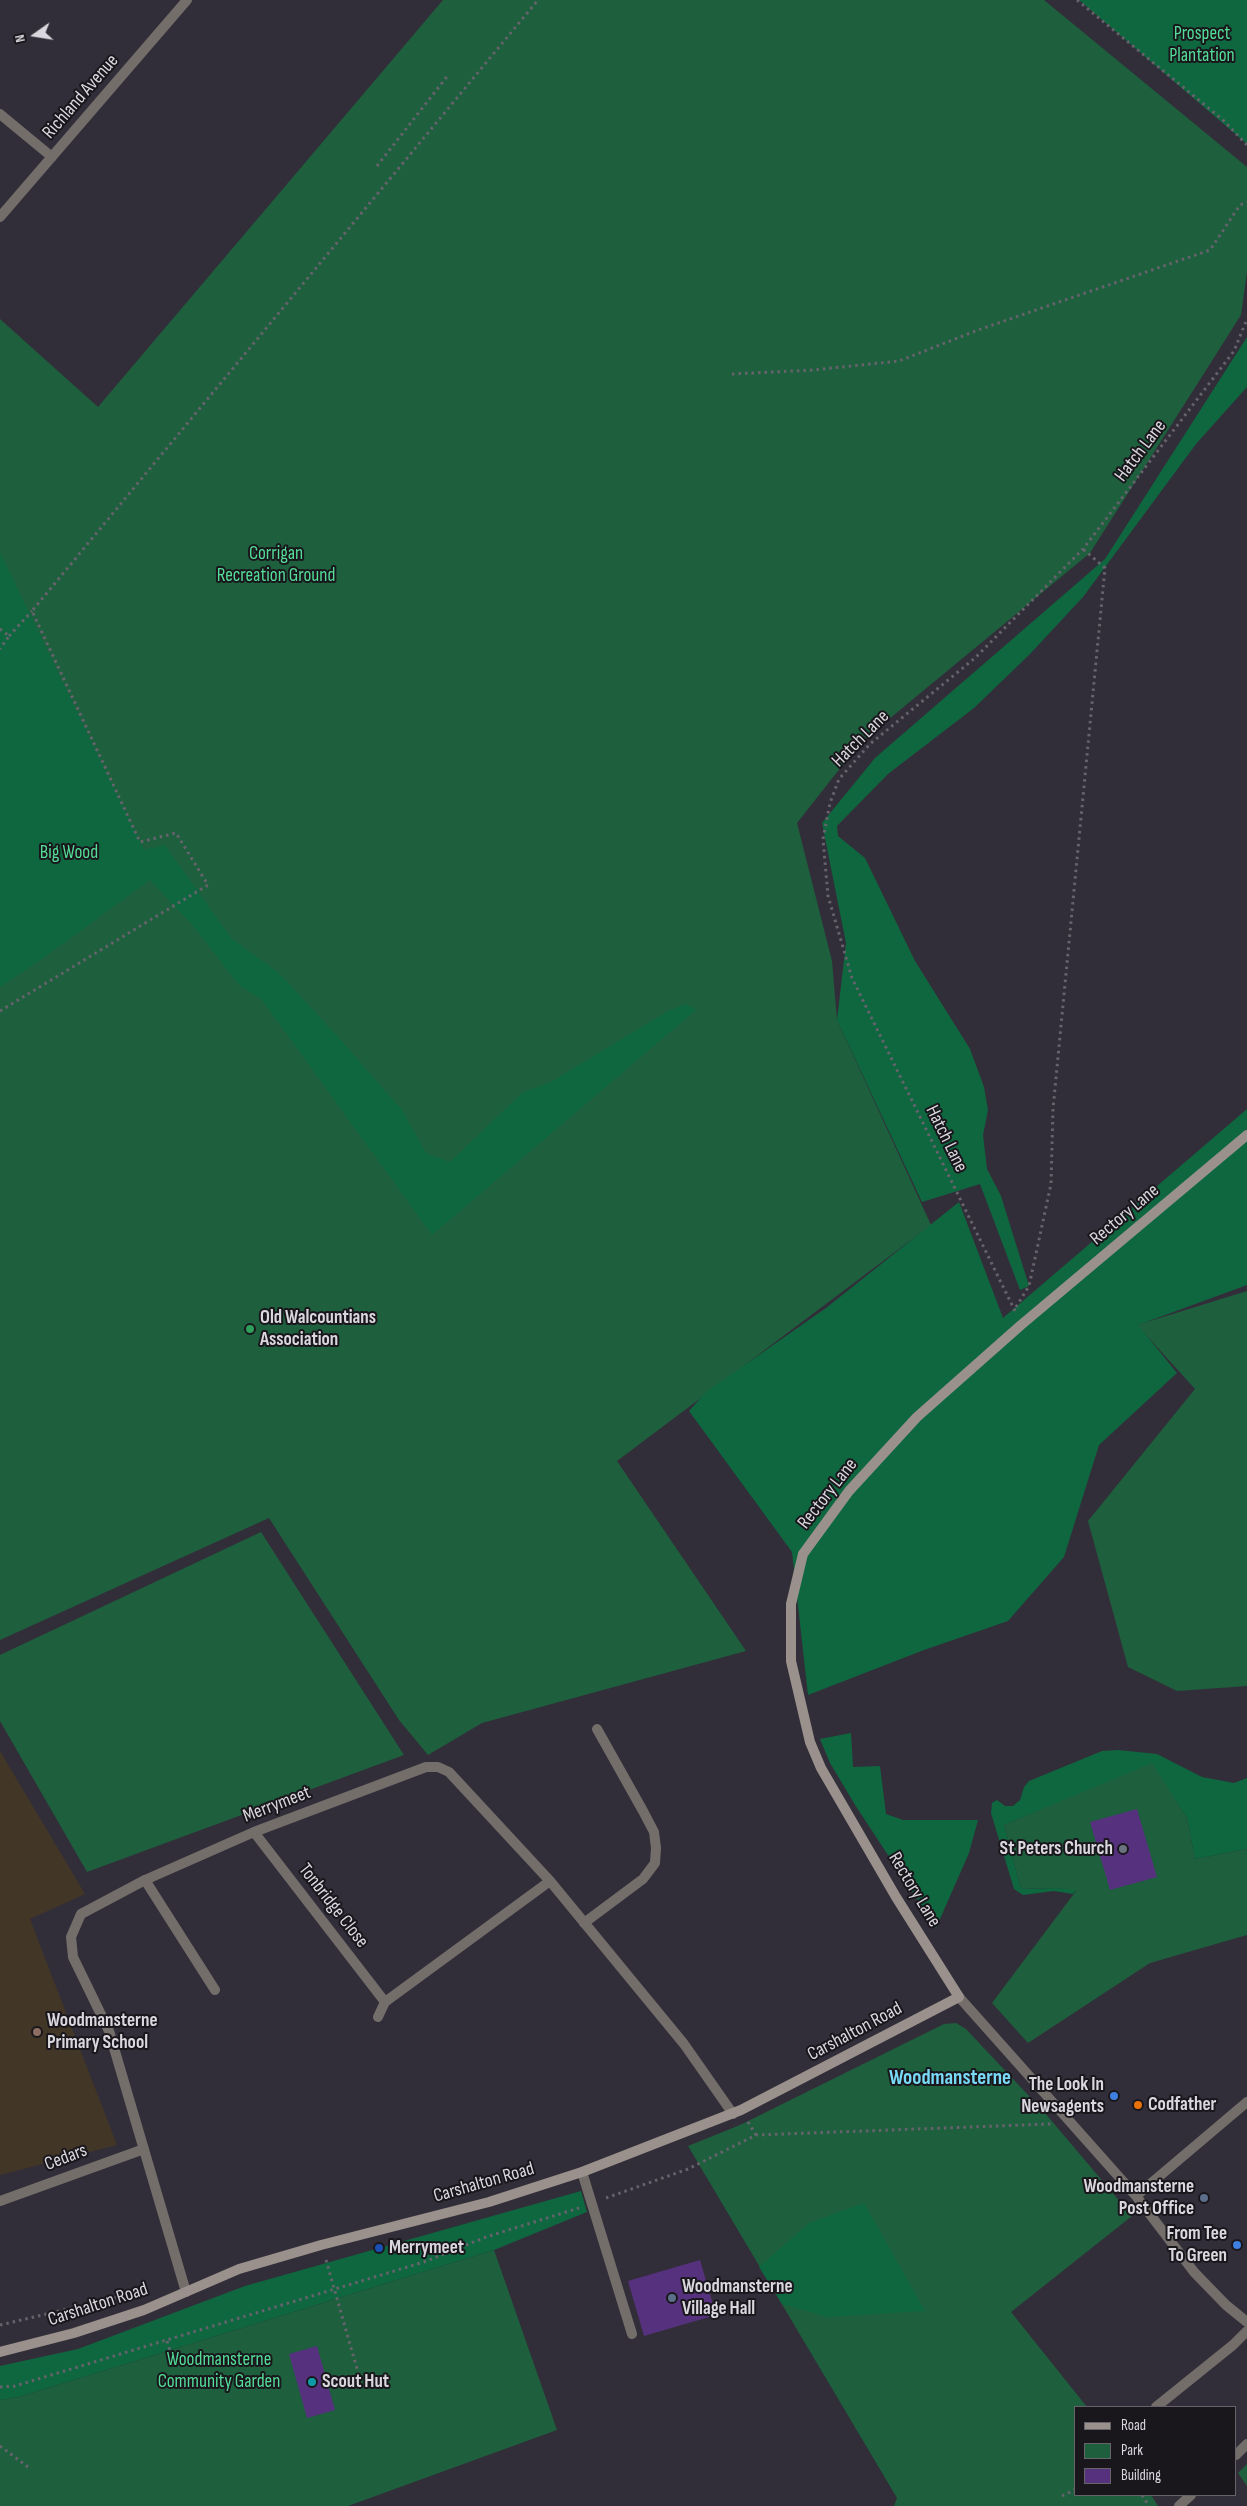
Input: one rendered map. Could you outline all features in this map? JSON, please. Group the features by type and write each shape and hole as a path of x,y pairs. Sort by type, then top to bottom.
{"main road":[{"name":"Rectory Lane","path":"959,1997 896,1897 822,1768 810,1742 791,1661 791,1604 803,1554 849,1491 917,1417 1022,1325 1247,1135"},
{"name":"Carshalton Road","path":"0,2352 74,2333 144,2310 240,2269 321,2245 489,2202 582,2172 733,2114 959,1997"}],"street":[{"name":"Richland Avenue","path":"0,217 187,0"},
{"path":"0,114 52,157"},
{"path":"584,1923 643,1879 655,1863 654,1832 598,1729"},
{"name":"Merrymeet","path":"186,2292 109,2031 73,1957 71,1937 80,1914 145,1880 254,1832 426,1767 438,1766 449,1772 550,1881 684,2044 733,2114"},
{"name":"Tonbridge Close","path":"254,1832 385,2002"},
{"path":"145,1880 215,1990"},
{"path":"378,2017 385,2002 550,1881"},
{"path":"959,1997 1136,2196 1194,2272 1226,2305 1247,2322"},
{"path":"1136,2196 1247,2102"},
{"name":"Cedars","path":"0,2201 144,2148"},
{"path":"582,2172 632,2334"},
{"path":"1157,2406 1233,2345 1247,2331"},
{"path":"1237,2453 1247,2444"},
{"path":"1179,2506 1190,2496"}],"path":[{"path":"0,649 538,0"},
{"path":"1077,0 1222,120 1247,145"},
{"path":"377,166 449,74"},
{"path":"732,374 813,370 899,361 978,330 1210,250 1240,205 1247,202"},
{"name":"Hatch Lane","path":"1022,1325 852,978 828,896 823,840 830,803 840,779 870,744 976,658 1083,549 1234,351 1247,319"},
{"path":"1014,1310 1029,1286 1051,1184 1053,1110 1105,568 1083,549"},
{"path":"0,1011 208,885 176,833 140,842 32,612"},
{"path":"0,629 9,636"},
{"path":"0,2387 15,2386 424,2262 486,2237 592,2203 688,2169 756,2136 1072,2123"},
{"path":"321,2245 361,2383"},
{"path":"0,2325 155,2288"},
{"path":"167,2341 170,2351"},
{"path":"0,2446 28,2467"},
{"path":"1062,2496 1074,2490"}],"shaded area":[{"name":"Woodmansterne Primary School","path":"0,1751 85,1894 30,1919 117,2145 0,2175"}],"green space":[{"path":"443,0 1044,0 1247,167 1247,272 1241,315 1090,553 860,743 797,823 832,961 837,1020 931,1225 617,1461 746,1651 482,1723 428,1755 399,1720 269,1518 0,1640 0,319 98,407"},
{"name":"Prospect Plantation","path":"1079,0 1247,0 1247,144"},
{"path":"1247,337 1247,387 1196,444 1083,597 1030,654 974,708 888,774 837,826 838,836 865,858 915,961 970,1049 984,1087 988,1110 983,1135 987,1169 1001,1196 1029,1286 1020,1290 980,1184 922,1202 837,1020 846,943 822,823 875,758 1105,559"},
{"name":"Big Wood","path":"0,552 144,850 165,845 231,938 279,973 339,1038 402,1110 426,1153 450,1162 522,1093 551,1082 668,1011 686,1004 696,1010 432,1235 262,1000 238,984 194,927 150,880 42,959 0,987"},
{"path":"1247,1109 1247,1285 1138,1325 1177,1373 1099,1445 1064,1557 1008,1621 924,1650 808,1695 792,1552 689,1411 706,1392 826,1308 959,1202 1003,1318"},
{"path":"1247,1291 1247,1686 1177,1691 1128,1667 1088,1521 1195,1389 1137,1325"},
{"path":"261,1532 404,1755 87,1872 0,1721 0,1655"},
{"path":"851,1733 853,1767 880,1766 886,1814 903,1820 978,1820 969,1853 936,1928 857,1808 830,1763 820,1739"},
{"path":"1118,1750 1157,1754 1202,1777 1234,1783 1247,1778 1247,1849 1195,1859 1187,1818 1152,1763 1004,1825 1021,1889 1057,1888 1076,1890 1073,1894 1054,1891 1023,1895 1014,1889 991,1813 992,1803 997,1800 1005,1806 1013,1806 1020,1800 1024,1787 1029,1781 1102,1751"},
{"path":"1152,1762 1187,1818 1195,1859 1247,1849 1247,1935 1150,1963 1028,2043 992,2003 1076,1891 1057,1888 1021,1889 1004,1825"},
{"path":"956,2023 966,2029 1045,2113 1132,2216 1011,2312 1086,2406 1074,2406 1074,2496 1152,2496 1158,2506 894,2506 897,2498 688,2146 740,2125 944,2024"},
{"path":"581,2191 587,2212 494,2250 19,2397 0,2400 0,2366 78,2349 245,2286"},
{"path":"864,2203 925,2311 828,2317 782,2304 759,2267 809,2223"},
{"name":"Woodmansterne Community Garden","path":"494,2250 557,2430 348,2506 0,2506 0,2400 19,2397"},
{"path":"1247,2464 1247,2486 1238,2473"}],"building":[{"name":"St Peters Church","path":"1137,1809 1157,1877 1110,1890 1090,1822"},
{"name":"Woodmansterne Village Hall","path":"700,2260 716,2315 644,2336 628,2281"},
{"name":"Scout Hut","path":"317,2346 335,2410 307,2418 289,2354"}],"place":[{"name":"Old Walcountians Association","path":"250,1329"},
{"name":"St Peters Church","path":"1123,1849"},
{"name":"Woodmansterne Primary School","path":"37,2032"},
{"name":"The Look In Newsagents","path":"1114,2096"},
{"name":"Codfather","path":"1138,2105"},
{"name":"Woodmansterne Post Office","path":"1204,2198"},
{"name":"From Tee To Green","path":"1237,2245"},
{"name":"Merrymeet","path":"379,2248"},
{"name":"Woodmansterne Village Hall","path":"672,2298"},
{"name":"Scout Hut","path":"312,2382"}],"district":[{"name":"Woodmansterne","path":"950,2079"}],"park label":[{"name":"Corrigan Recreation Ground","path":"276,565"}]}
